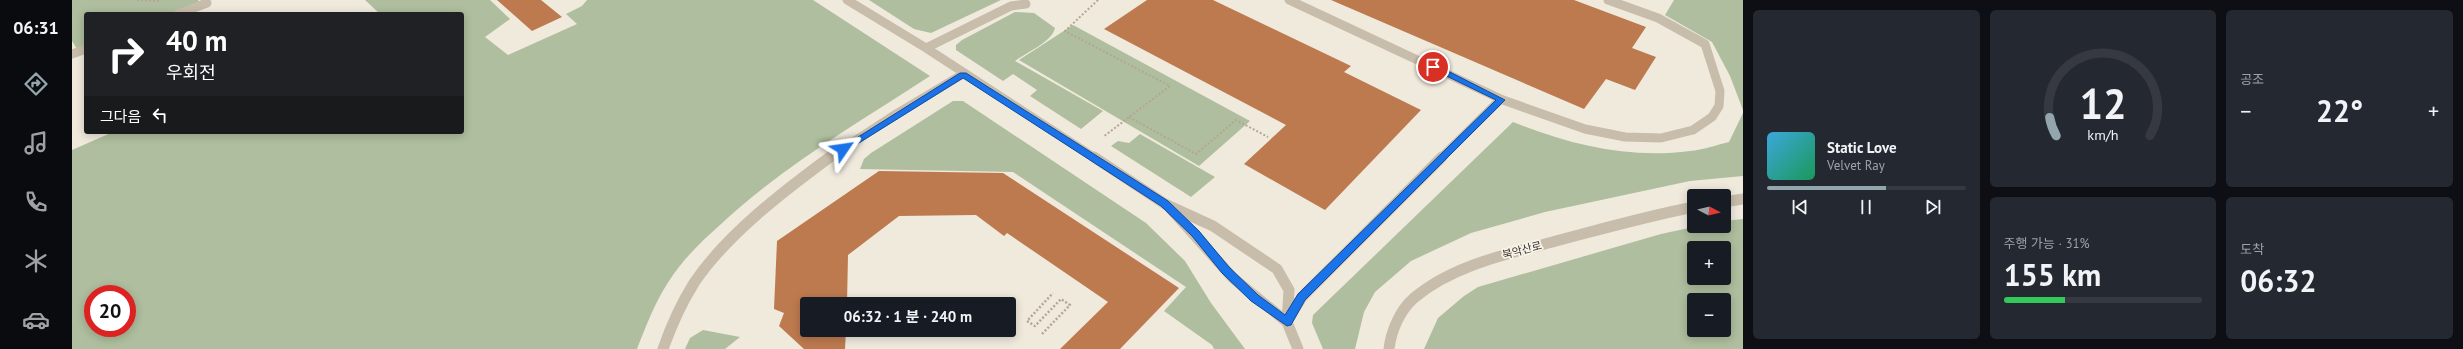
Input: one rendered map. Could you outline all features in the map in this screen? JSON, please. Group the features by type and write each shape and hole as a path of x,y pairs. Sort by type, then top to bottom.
{"street":[{"path":"183,12 207,3 205,0"},
{"path":"847,0 926,48 963,74 1165,204 1213,226 1277,269 1289,290 1287,322 1298,349"},
{"path":"1289,0 1501,100 1574,125 1627,137 1649,139 1680,135 1701,127 1713,117 1719,105 1717,75 1705,44 1658,18 1608,0"},
{"path":"926,48 1011,6 1026,4"},
{"path":"72,54 84,50"},
{"path":"663,349 674,319 710,262 763,210 830,157 963,74"},
{"path":"1287,322 1302,297 1501,100"},
{"path":"1731,201 1743,200"},
{"path":"1165,204 1195,234 1225,270 1254,298 1287,322"},
{"name":"북악산로","path":"1389,349 1397,325 1412,299 1443,280 1494,257 1639,218 1687,208"}],"path":[{"path":"1083,151 1170,86 1065,31 1098,0"},
{"path":"1129,117 1196,154 1236,120 1268,137"},
{"path":"1042,334 1070,305 1061,299 1035,326 1027,321 1053,293"}],"green space":[{"path":"72,0 198,0 200,2 174,12 84,12 84,46 77,49 72,41"},
{"path":"365,0 490,0 510,19 485,37 508,55 577,24 566,14 582,6 587,0 813,0 930,76 795,164 769,183 706,238 680,265 659,297 637,349 72,349 72,150 108,134 464,134 464,12 378,12"},
{"path":"869,0 1001,0 931,33 914,29"},
{"path":"1674,0 1743,0 1743,110 1730,76 1712,42 1665,15"},
{"path":"1015,12 1034,13 1055,28 1049,38 1015,61 1103,111 1081,129 1030,96 1037,90 1013,74 1003,81 956,50 956,45 962,40"},
{"path":"1073,25 1250,121 1199,166 1019,60"},
{"path":"953,101 963,101 1146,223 1185,261 1211,303 1245,349 1214,349 1212,345 1164,311 1186,287 1013,172 860,169 864,159 871,153"},
{"path":"1743,113 1743,176 1690,181 1545,212 1471,233 1411,261 1375,292 1364,312 1355,349 1323,349 1312,323 1313,315 1513,122 1556,137 1600,148 1645,153 1667,153 1700,150 1729,142"},
{"path":"1140,134 1215,177 1191,197 1111,146 1118,141 1129,143"},
{"path":"1743,219 1743,349 1424,349 1438,318 1464,296 1478,287 1661,234 1687,228 1687,233 1731,233 1731,220"},
{"path":"703,330 740,337 725,349 685,349 690,338"}],"building":[{"path":"497,0 541,0 562,17 532,31"},
{"path":"1147,0 1213,0 1351,66 1344,72 1421,110 1325,210 1244,164 1286,125 1104,29"},
{"path":"1331,0 1574,0 1646,27 1632,48 1656,57 1635,90 1606,79 1584,109"},
{"path":"879,171 1003,173 1179,288 1120,349 1060,349 1108,302 1007,233 1004,236 976,215 899,216 848,255 847,297 800,297 800,337 846,337 845,349 804,349 779,326 784,313 774,309 777,241"}],"route":[{"path":"843,149 963,74 1165,204 1195,234 1215,256 1225,270 1254,298 1287,322 1302,297 1501,100 1433,67"}]}
